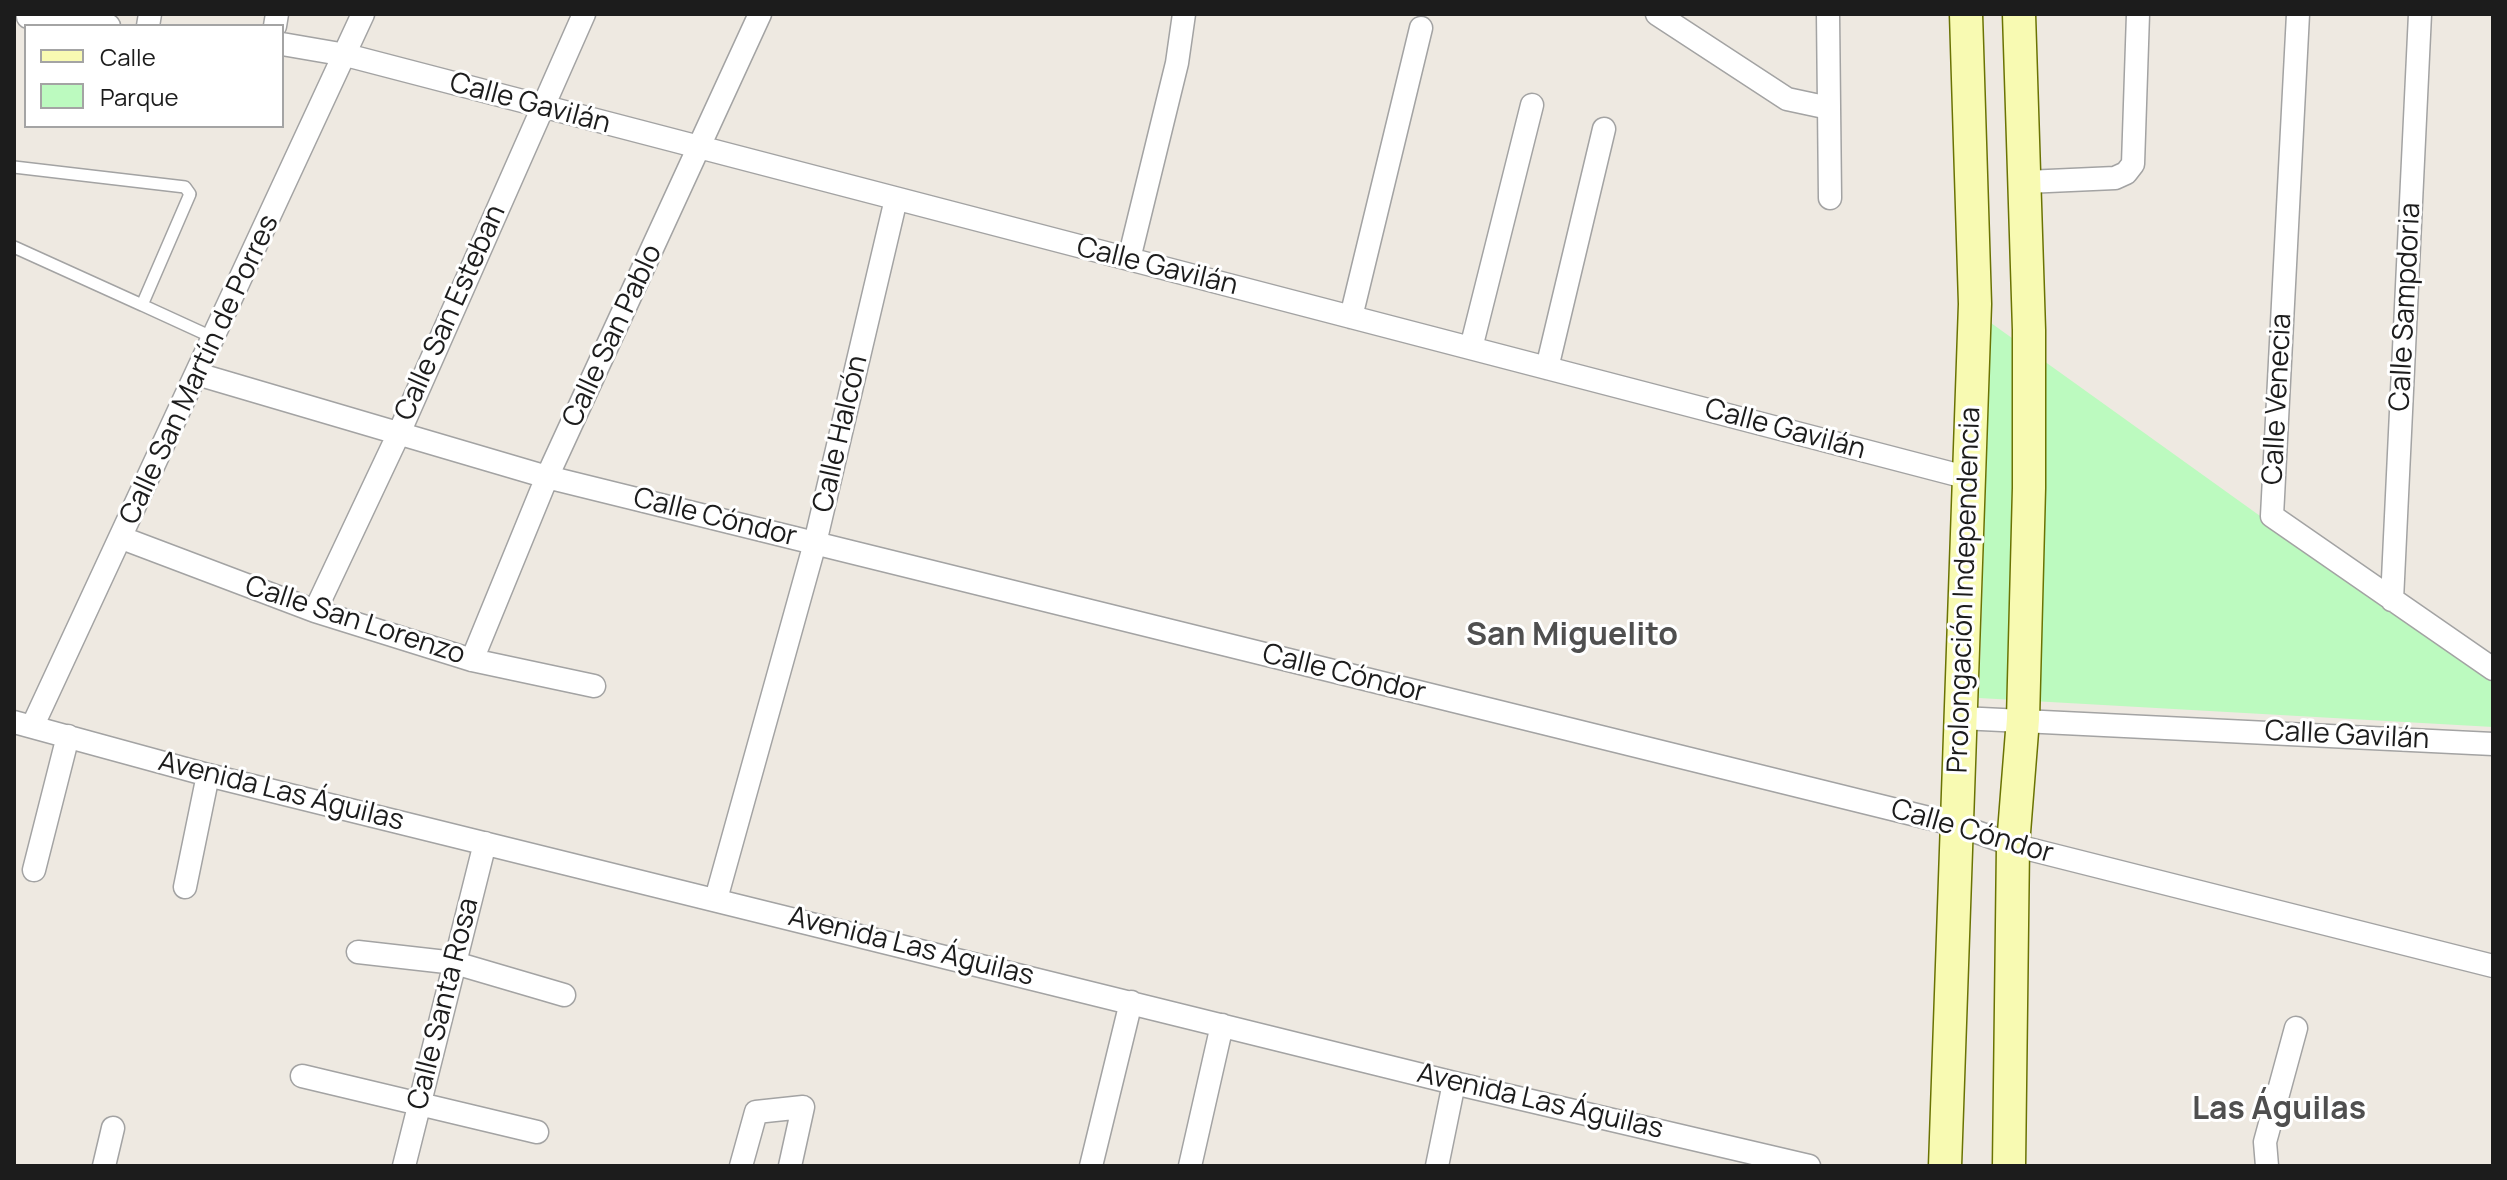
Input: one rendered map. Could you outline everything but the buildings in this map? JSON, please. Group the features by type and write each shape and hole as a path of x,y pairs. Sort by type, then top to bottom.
{"street":[{"name":"Calle San Martín de Porres","path":"24,724 122,538 363,14"},
{"name":"Calle San Esteban","path":"315,611 399,433 584,14"},
{"name":"Calle San Pablo","path":"472,660 547,477 701,149 760,14"},
{"path":"1129,259 1177,63 1184,14"},
{"path":"1657,14 1787,99 1829,108"},
{"path":"1828,14 1830,198"},
{"name":"Prolongación Independencia","path":"1945,1166 1975,304 1966,14"},
{"name":"Prolongación Independencia","path":"2009,1166 2013,845 2023,719 2029,488 2026,182 2019,14"},
{"path":"2026,182 2115,178 2126,173 2133,164 2138,14"},
{"name":"Calle Venecia","path":"2298,14 2272,516 2493,669"},
{"name":"Calle Sampdoria","path":"2392,600 2420,14"},
{"path":"28,17 91,24"},
{"path":"1351,317 1421,28"},
{"name":"Calle Gavilán","path":"284,44 346,55 1969,478"},
{"path":"1471,348 1532,105"},
{"path":"1547,368 1604,129"},
{"name":"Calle Halcón","path":"716,899 815,543 896,199"},
{"name":"Calle Cóndor","path":"197,374 547,477 1957,825 2013,845 2493,966"},
{"name":"Calle San Lorenzo","path":"122,538 315,611 472,660 594,686"},
{"name":"Calle Gavilán","path":"1961,718 2493,744"},
{"name":"Avenida Las Águilas","path":"24,724 208,775 1454,1083 1809,1166"},
{"path":"34,870 68,736"},
{"path":"185,887 208,775"},
{"name":"Calle Santa Rosa","path":"404,1166 485,843"},
{"path":"358,952 455,963 564,995"},
{"path":"1091,1166 1131,1002"},
{"path":"1190,1166 1222,1025"},
{"path":"2267,1166 2265,1142 2296,1028"},
{"path":"302,1076 537,1132"},
{"path":"1437,1166 1454,1083"},
{"path":"741,1166 756,1112 803,1107 790,1166"},
{"path":"104,1166 113,1128"}],"lane":[{"path":"14,167 185,187 190,194 142,305"},
{"path":"14,247 215,339"}],"green space":[{"path":"1991,323 2493,683 2493,727 1979,698"}],"district":[{"name":"San Miguelito","path":"1572,636"},
{"name":"Las Águilas","path":"2279,1110"}]}
